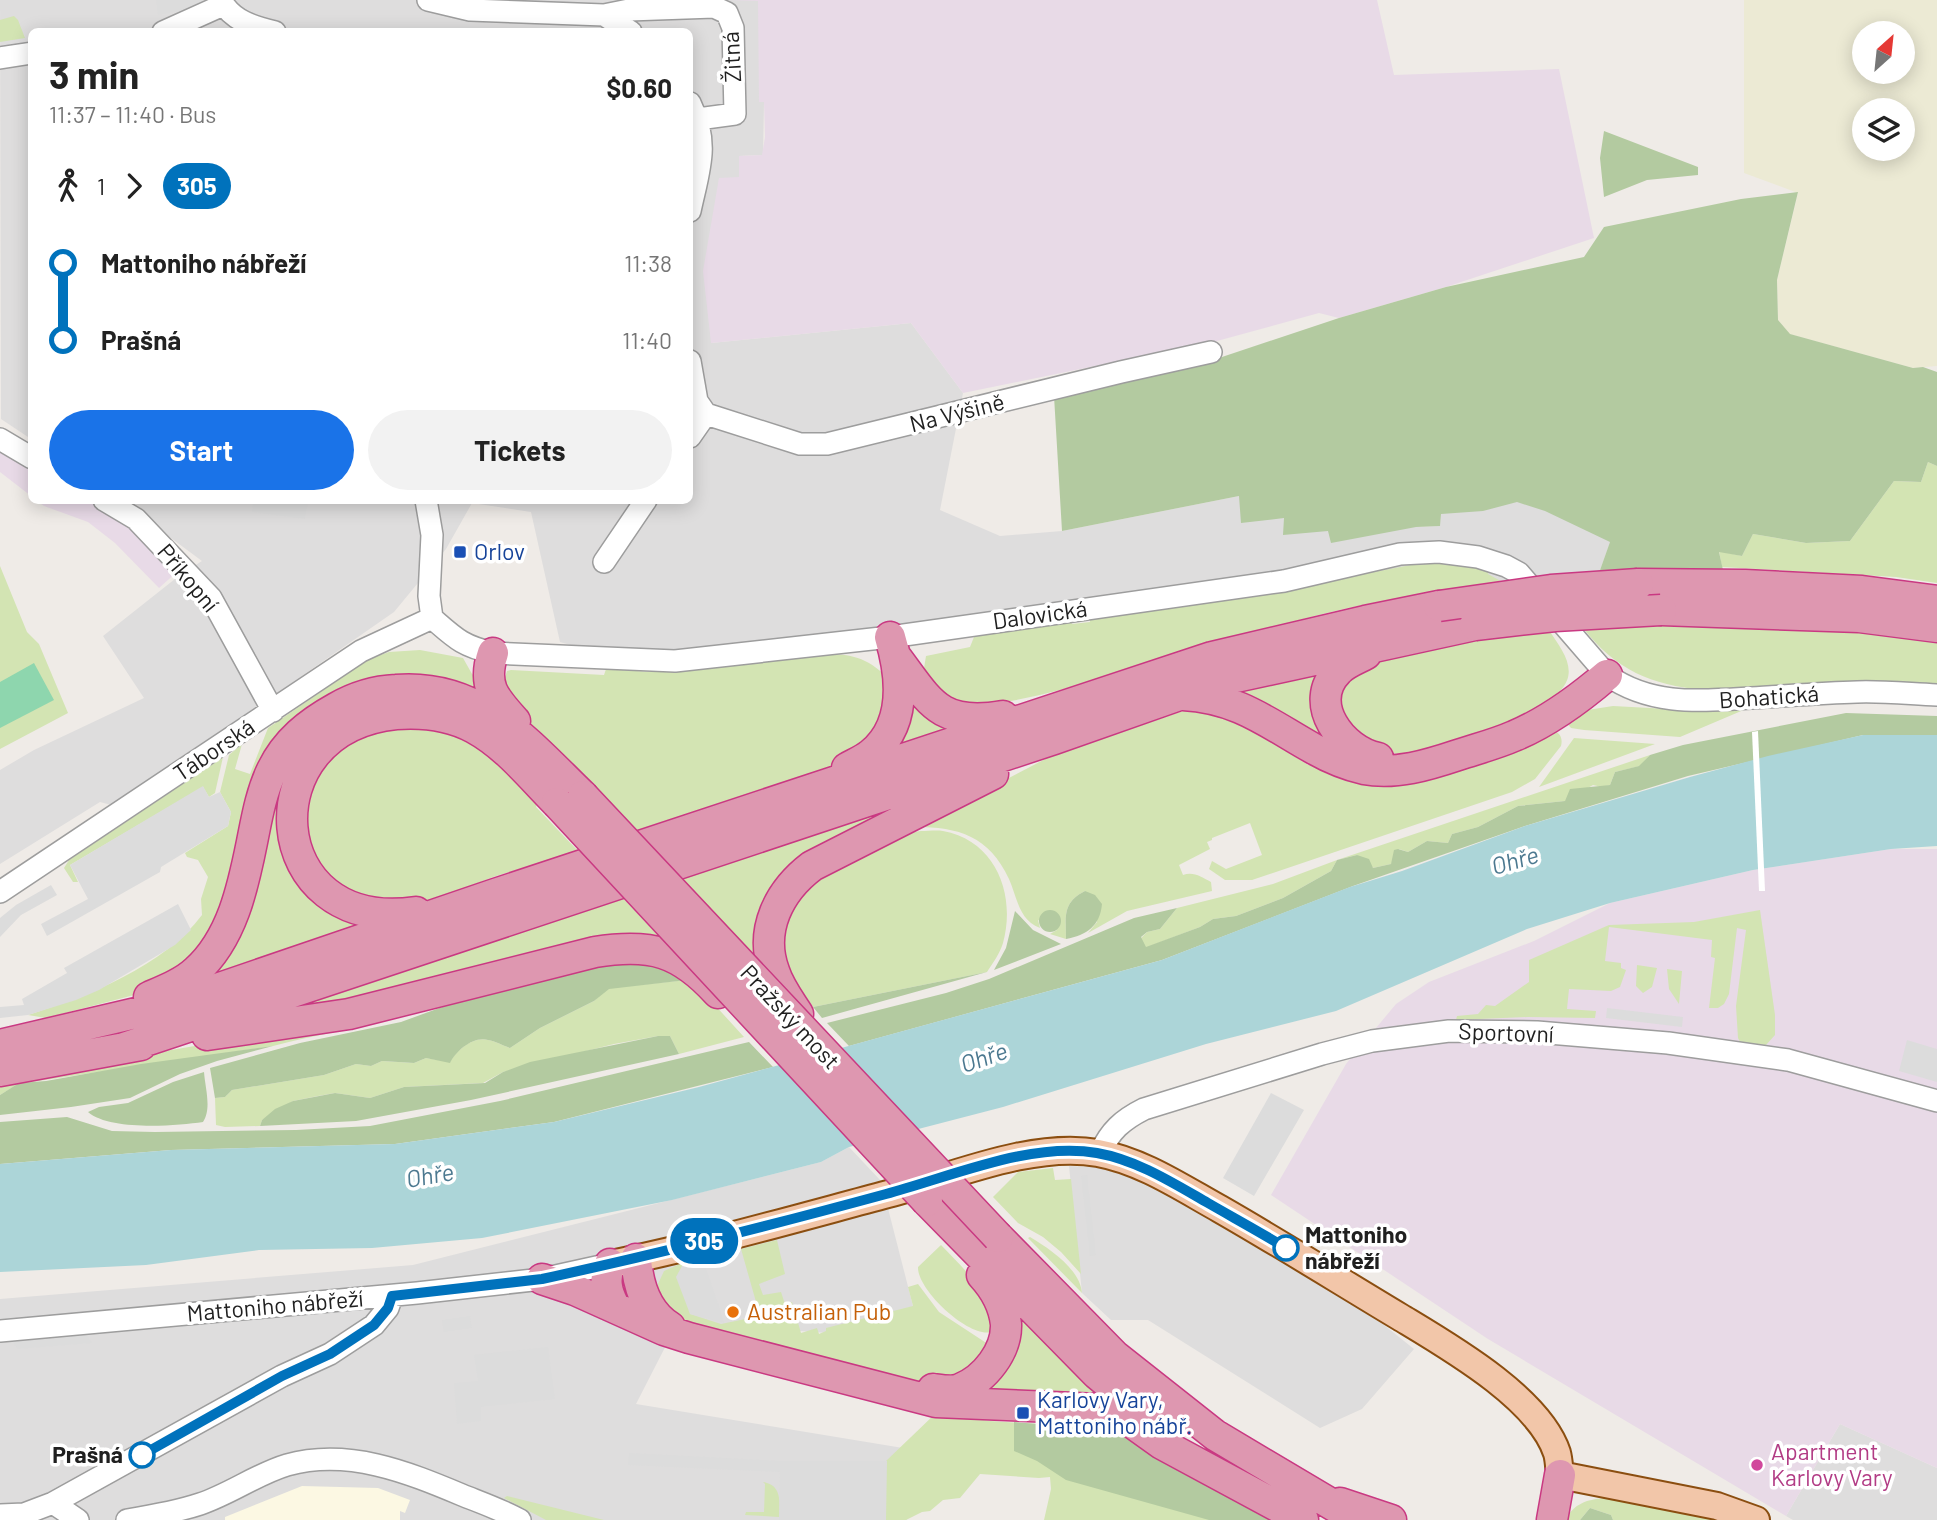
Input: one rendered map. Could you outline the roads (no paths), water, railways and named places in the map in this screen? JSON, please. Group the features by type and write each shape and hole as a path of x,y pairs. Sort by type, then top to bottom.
{"highway":[{"path":"0,1045 170,1005 495,894 1212,657 1364,621 1439,606 1551,590 1638,584 1861,590 1937,601"},
{"path":"124,1048 1054,739 1222,680 1475,625 1555,615 1661,610 1859,617 1937,627"},
{"path":"1386,643 1339,669 1332,678 1326,703 1329,720 1337,734 1352,748 1367,756 1391,761 1437,762"},
{"path":"893,647 929,700 941,711 985,719 1062,706"},
{"path":"796,794 871,754 884,740 895,721 900,698 893,647"},
{"path":"493,653 488,666 488,682 494,696 570,800"},
{"path":"1179,695 1223,701 1262,716 1315,750 1340,761 1366,769 1393,770 1417,768 1515,736 1586,694 1607,675"},
{"path":"82,1027 178,983 195,972 209,956 225,932 235,910 261,801 273,769 288,744 310,722 346,702 376,691 416,688 446,693 476,704 516,732 570,800"},
{"path":"495,894 393,915 353,907 332,897 312,878 300,858 292,834 292,811 297,787 308,763 325,742 349,726 379,716 414,713 443,716 473,727 570,800"},
{"path":"820,1048 779,984 769,951 769,926 776,908 794,882 812,866 988,777 1054,739"},
{"name":"Pražský most","path":"570,800 820,1048 981,1249"},
{"name":"Pražský most","path":"570,800 787,1049 927,1201 981,1249"},
{"path":"0,1071 124,1048 349,1014 595,951 622,947 650,949 677,958 700,973 737,1014 787,1049"},
{"path":"894,1389 959,1389 984,1375 996,1358 1005,1338 1006,1323 1002,1305 990,1283 981,1249"},
{"path":"981,1249 1097,1374 1174,1438 1256,1494"},
{"path":"981,1249 1309,1508 1359,1508 1391,1520"},
{"path":"614,1306 607,1293 606,1279 623,1261 637,1277 644,1298 665,1324 689,1338"},
{"path":"542,1279 689,1338 936,1402 1099,1409 1127,1419 1162,1444 1256,1494 1358,1520"},
{"path":"1535,1520 1559,1483"},
{"path":"1552,1520 1559,1483"}],"main road":[{"name":"Mattoniho nábřeží","path":"623,1261 888,1194 1025,1154 1077,1150 1100,1153 1166,1179 1264,1235 1473,1363 1527,1409 1546,1431 1557,1454 1559,1483"},
{"path":"1559,1483 1717,1506 1756,1520"}],"street":[{"name":"Žitná","path":"428,0 604,15 629,10 714,7 727,13 733,28 735,114 694,111"},
{"path":"172,28 222,2 239,19 260,28"},
{"path":"604,15 625,28"},
{"path":"0,58 28,54"},
{"path":"693,197 703,140 694,111"},
{"name":"Na Výšině","path":"706,414 800,444 827,444 1211,352"},
{"path":"693,378 697,401 706,414 693,433"},
{"path":"0,439 28,456"},
{"name":"Příkopní","path":"111,504 136,519 211,598 273,711"},
{"path":"427,504 432,535 429,596 432,618"},
{"path":"604,562 643,504"},
{"name":"Dalovická","path":"432,618 458,642 493,653 675,661 893,647 1284,580 1400,555 1451,553 1485,558 1519,573 1607,675"},
{"name":"Táborská","path":"0,892 361,651 432,618"},
{"name":"Bohatická","path":"1607,675 1623,686 1673,701 1860,691 1937,695"},
{"name":"Sportovní","path":"1100,1153 1108,1135 1124,1119 1144,1109 1372,1041 1449,1031 1537,1032 1668,1043 1778,1058 1937,1101"},
{"name":"Mattoniho nábřeží","path":"0,1331 392,1296 542,1279 623,1261"},
{"path":"0,1516 24,1514 53,1503 282,1376 330,1354 374,1325 388,1308 392,1296"},
{"path":"127,1520 201,1512 286,1466 338,1460 374,1463 408,1472 520,1520"},
{"path":"53,1503 78,1520"}],"water":[{"name":"Ohře","path":"1863,735 1937,735 1937,846 1891,849 1753,870 1610,903 1527,929 1336,1011 1206,1044 1003,1107 849,1147 821,1162 672,1200 482,1238 372,1248 259,1250 146,1265 0,1272 0,1164 171,1150 395,1144 554,1122 699,1087 1162,960 1350,887 1525,826 1768,756"}],"place":[{"name":"Orlov","path":"460,552"},
{"name":"Mattoniho nábřeží","path":"1286,1248"},
{"name":"Australian Pub","path":"733,1312"},
{"name":"Karlovy Vary, Mattoniho nábř.","path":"1023,1413"},
{"name":"Prašná","path":"142,1455"},
{"name":"Apartment Karlovy Vary","path":"1757,1465"}]}
